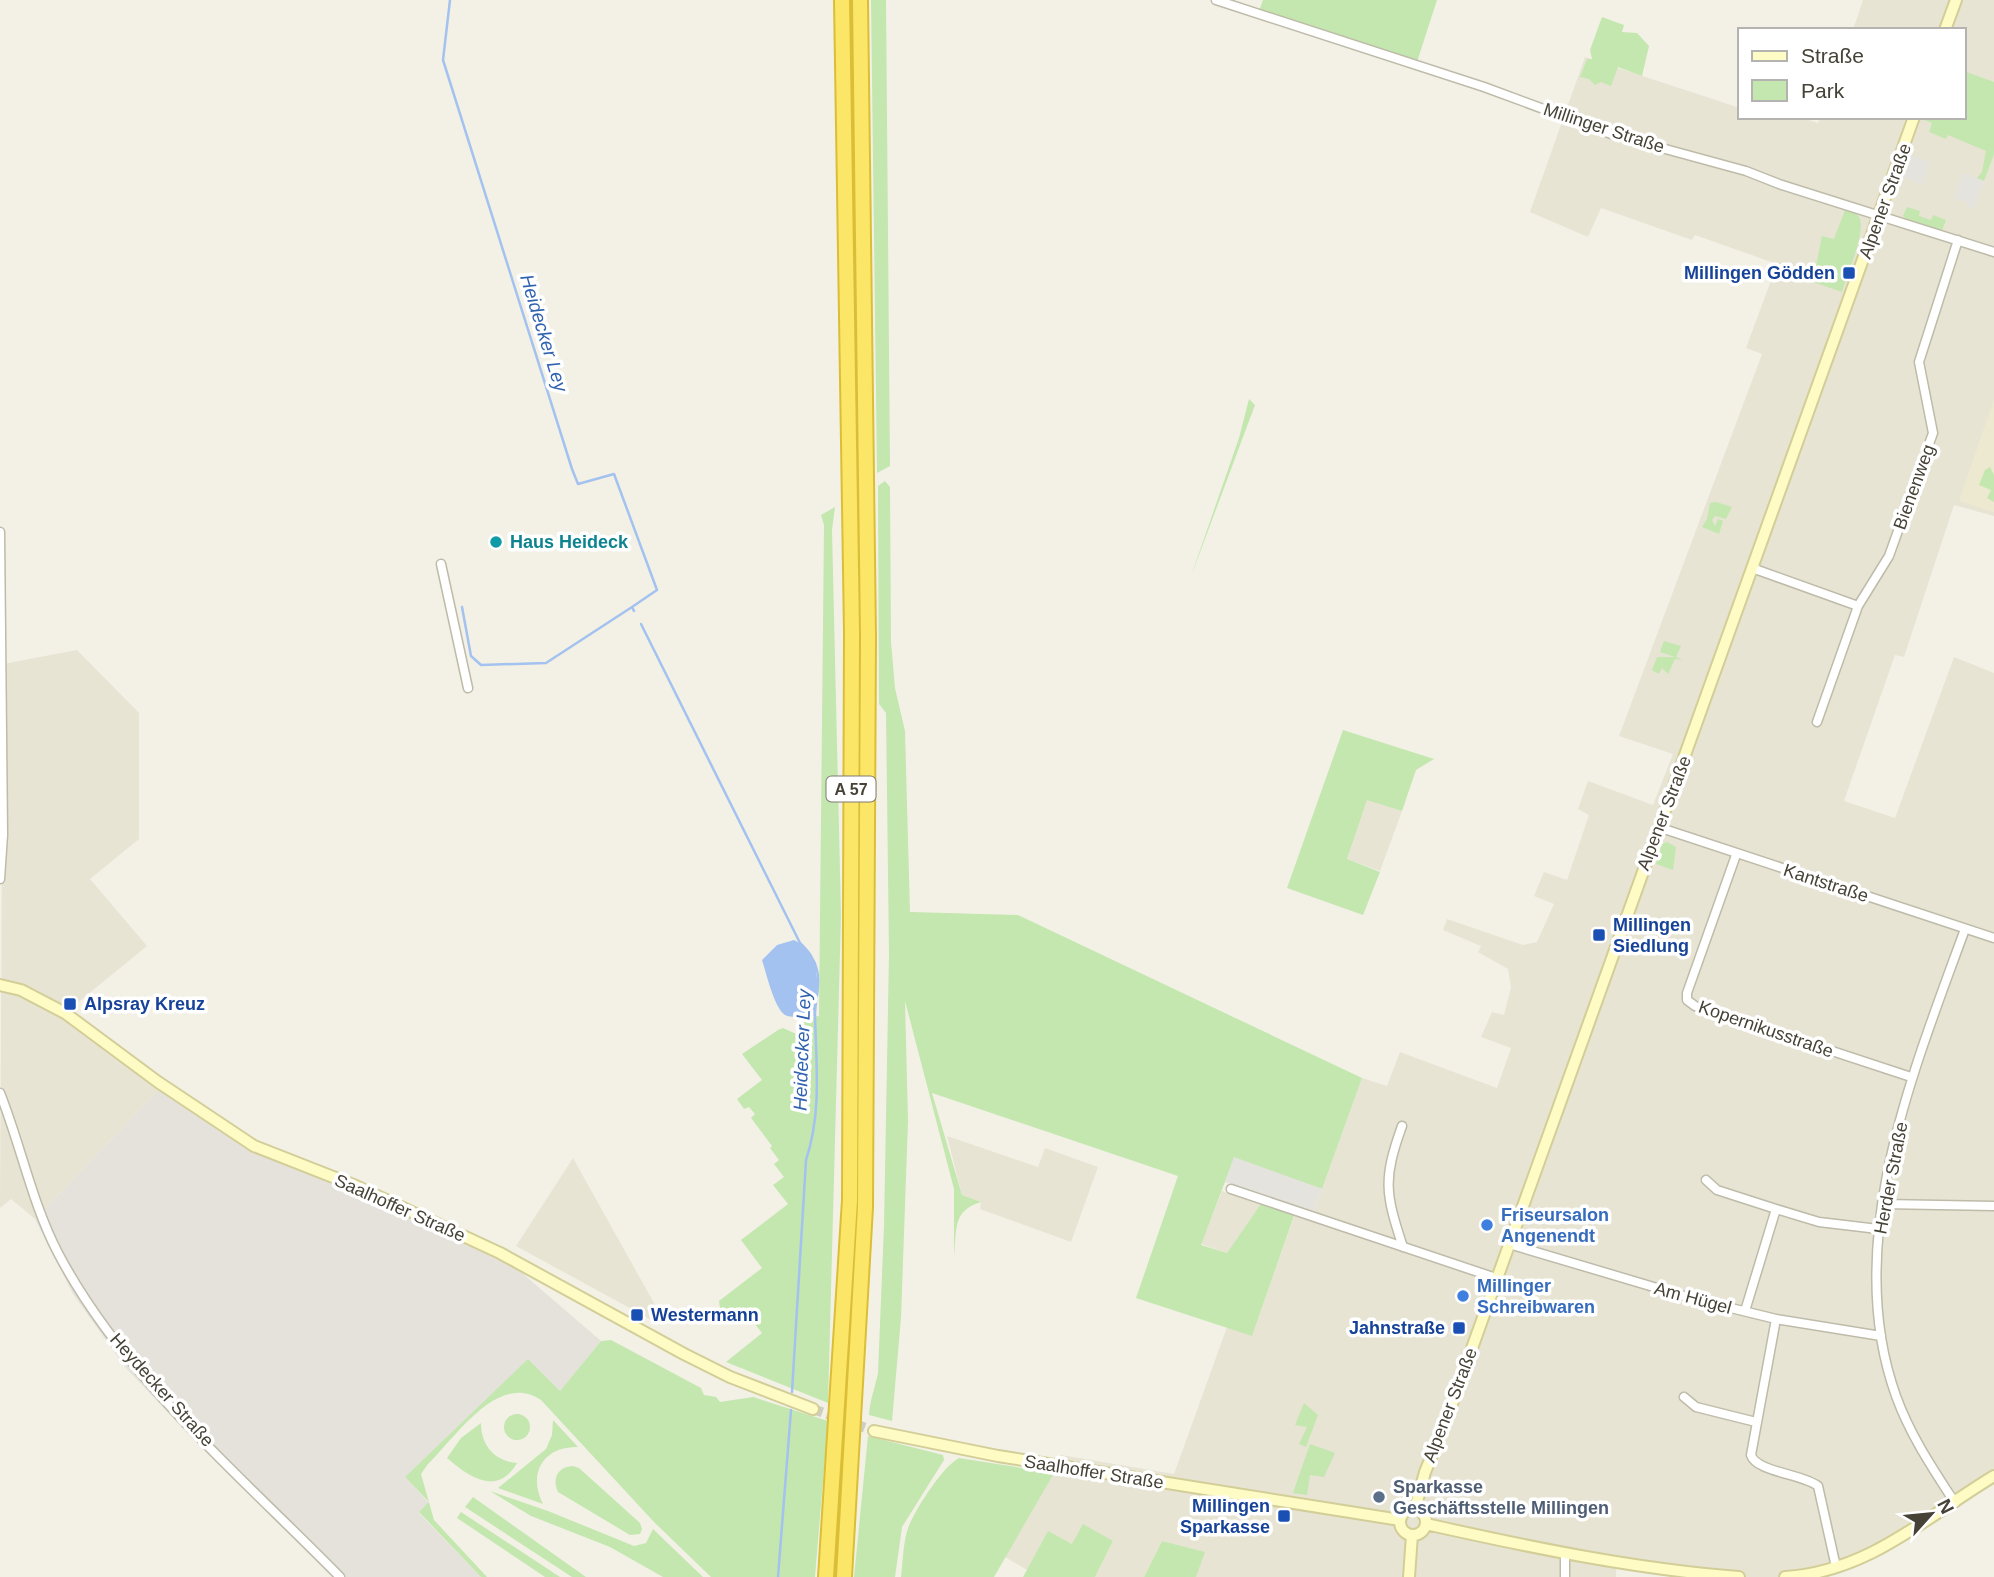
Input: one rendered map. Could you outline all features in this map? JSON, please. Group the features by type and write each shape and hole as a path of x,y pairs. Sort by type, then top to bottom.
{"highway":[{"name":"A 57","path":"826,1577 850,1200 852,632 842,0"},
{"name":"A 57","path":"844,1577 865,1207 868,637 860,0"}],"street":[{"name":"Millinger Straße","path":"1216,0 1484,87 1614,135 1746,171 1994,251"},
{"path":"1946,28 1956,0"},
{"name":"Alpener Straße","path":"1415,1509 1424,1472 1509,1244 1913,119"},
{"name":"Bienenweg","path":"1817,722 1858,606 1889,556 1933,433 1919,362 1958,240"},
{"path":"0,532 3,688 3,835 0,879"},
{"path":"442,564 468,688"},
{"path":"1752,568 1858,606"},
{"name":"Kantstraße","path":"1658,827 1736,855 1994,938"},
{"name":"Kopernikusstraße","path":"1736,855 1686,993 1687,1000 1695,1006 1912,1077"},
{"name":"Herder Straße","path":"1955,1503 1913,1435 1896,1396 1881,1336 1876,1287 1878,1229 1912,1077 1965,929"},
{"name":"Saalhoffer Straße","path":"0,985 21,990 65,1013 158,1082 254,1146 356,1186 500,1253 696,1360 813,1409"},
{"name":"Heydecker Straße","path":"0,1093 17,1135 42,1219 58,1254 107,1329 162,1395 340,1577"},
{"path":"1402,1126 1391,1158 1387,1184 1389,1204 1403,1247"},
{"path":"1706,1180 1717,1190 1819,1222 1878,1229"},
{"path":"1231,1189 1496,1278"},
{"path":"1883,1205 1994,1206"},
{"path":"1745,1311 1776,1209"},
{"name":"Am Hügel","path":"1509,1244 1776,1319 1881,1336"},
{"path":"1776,1319 1756,1423 1753,1461 1810,1481 1821,1493 1836,1567"},
{"path":"1684,1397 1696,1407 1756,1423"},
{"name":"Saalhoffer Straße","path":"874,1431 998,1456 1399,1520"},
{"path":"1785,1577 1808,1576 1885,1547 1994,1476"},
{"path":"1415,1509 1422,1512 1426,1524 1420,1534 1412,1535 1404,1532 1399,1520 1406,1510 1415,1509"},
{"path":"1426,1524 1565,1553 1683,1573 1739,1577"},
{"path":"1409,1577 1412,1535"},
{"path":"1565,1553 1565,1577"}],"shaded area":[{"path":"1863,0 1994,0 1994,516 1954,505 1904,657 1895,655 1844,801 1895,818 1954,657 1994,673 1994,1476 1867,1557 1785,1577 1739,1577 1616,1562 1616,1577 1196,1577 1204,1552 1162,1541 1144,1577 1095,1577 1113,1541 1072,1544 1048,1532 1027,1570 1005,1557 1061,1455 1174,1474 1227,1327 1252,1335 1298,1206 1314,1211 1362,1078 1387,1086 1400,1052 1497,1088 1511,1048 1481,1037 1492,1012 1504,1015 1511,987 1508,969 1478,952 1481,946 1443,930 1447,919 1523,945 1537,942 1554,904 1534,896 1544,872 1567,880 1589,815 1578,809 1588,781 1653,805 1673,754 1619,736 1762,354 1746,348 1777,264 1695,235 1692,240 1601,208 1588,237 1530,212 1585,57 1738,107 1738,119 1805,119 1818,123 1820,119 1966,119 1966,28 1854,28"},
{"path":"1911,155 1930,162 1923,185 1903,177"},
{"path":"1963,173 1984,181 1973,209 1967,207 1968,203 1954,198"},
{"path":"1994,399 1994,512 1959,501"},
{"path":"77,650 139,713 139,839 90,879 147,946 65,1013 162,1087 35,1219 11,1199 0,1208 3,664"},
{"path":"1367,799 1402,811 1380,871 1347,859"},
{"path":"162,1087 250,1144 500,1254 601,1341 560,1391 528,1360 405,1477 429,1503 419,1513 481,1577 332,1577 190,1436 125,1367 73,1294 35,1219"},
{"path":"947,1136 1038,1167 1045,1148 1098,1167 1071,1242 980,1209 981,1202 962,1195"},
{"path":"1234,1157 1322,1189 1314,1211 1225,1182"},
{"path":"573,1158 664,1321 659,1324 516,1246"},
{"path":"1222,1191 1262,1202 1227,1253 1201,1244"}],"green space":[{"path":"871,0 886,0 890,466 877,473"},
{"path":"1263,0 1437,0 1416,65 1258,14"},
{"path":"1602,17 1624,25 1622,32 1637,33 1649,46 1642,76 1618,67 1611,86 1601,82 1595,85 1589,79 1580,77 1587,59 1592,59 1590,50"},
{"path":"1966,72 1994,82 1994,154 1984,181 1977,178 1982,172 1986,151 1948,135 1946,139 1929,132 1932,123 1922,119 1966,119"},
{"path":"1907,207 1920,211 1919,216 1931,220 1933,215 1946,220 1942,231 1906,219 1903,216"},
{"path":"1845,210 1857,214 1861,223 1858,243 1842,292 1775,269 1780,263 1797,269 1800,264 1809,272 1815,271 1822,236 1834,239"},
{"path":"1249,399 1255,405 1190,579 1239,438"},
{"path":"1990,467 1994,475 1994,502 1987,498 1991,490 1979,485 1985,470"},
{"path":"885,481 890,487 891,642 895,688 905,731 910,912 1018,915 1362,1078 1322,1189 1234,1158 1201,1245 1227,1253 1262,1202 1295,1213 1252,1336 1136,1298 1178,1176 932,1093 962,1195 981,1202 965,1210 958,1222 954,1257 954,1189 905,1001 908,1121 901,1318 892,1421 869,1415 878,1373 884,1226 889,954 886,713 879,704 878,486"},
{"path":"1710,503 1732,507 1726,519 1715,516 1712,520 1715,526 1718,519 1723,521 1719,534 1702,527 1707,519"},
{"path":"835,507 832,530 841,915 828,1403 726,1362 762,1333 742,1308 722,1322 719,1301 762,1268 741,1240 788,1204 773,1185 784,1177 774,1164 779,1160 751,1118 755,1114 749,1107 744,1109 737,1099 762,1080 742,1054 783,1028 803,1037 803,1018 819,1016 824,525 821,515"},
{"path":"1664,641 1681,646 1676,657 1683,660 1675,659 1668,674 1662,668 1659,674 1652,670 1657,657 1675,657 1660,652"},
{"path":"1343,730 1434,759 1416,770 1402,811 1367,800 1347,859 1380,872 1363,915 1287,888"},
{"path":"1667,842 1676,847 1673,870 1656,864 1662,844"},
{"path":"611,1340 701,1388 704,1395 716,1397 720,1402 753,1397 828,1421 815,1577 711,1577 654,1522 541,1400 525,1393 509,1394 494,1400 465,1424 428,1464 421,1474 429,1502 405,1477 528,1359 560,1391 601,1341"},
{"path":"1304,1403 1318,1415 1306,1447 1299,1444 1307,1427 1295,1425"},
{"path":"517,1414 526,1418 530,1427 526,1436 517,1440 508,1436 504,1427 508,1418"},
{"path":"553,1420 578,1447 556,1451 542,1464 537,1482 543,1504 498,1488 546,1449 552,1435"},
{"path":"481,1423 483,1438 490,1450 502,1459 517,1463 501,1479 492,1481 474,1477 447,1458 461,1438"},
{"path":"868,1436 943,1455 944,1460 902,1527 895,1577 854,1577"},
{"path":"1310,1444 1335,1453 1324,1477 1310,1475 1307,1495 1293,1493"},
{"path":"959,1458 1054,1473 994,1577 901,1577 908,1528 937,1479"},
{"path":"573,1466 579,1468 640,1523 640,1534 630,1535 558,1492 557,1474"},
{"path":"490,1491 634,1546 646,1543 653,1529 703,1577 663,1577 610,1547 531,1516"},
{"path":"473,1497 586,1577 572,1577 465,1507"},
{"path":"429,1502 434,1520 487,1577 481,1577 419,1512"},
{"path":"461,1512 560,1577 545,1577 457,1518"},
{"path":"1083,1524 1113,1541 1095,1577 1023,1577 1048,1531 1072,1544"},
{"path":"1162,1541 1205,1552 1196,1577 1144,1577"}],"water":[{"path":"794,940 804,946 814,963 817,984 815,1016 790,1017 783,1013 775,1000 762,960 777,945"}],"waterway":[{"name":"Heidecker Ley","path":"450,0 443,60 572,469 578,484 614,474 657,590 632,607 634,611"},
{"path":"462,607 471,656 481,665 546,663 632,607"},
{"name":"Heidecker Ley","path":"641,624 800,943 814,962 818,975 815,1014 816,1106 806,1160 792,1392"},
{"path":"778,1577 791,1410"}],"tunnel":[{"path":"813,1409 874,1431"}],"place":[{"name":"Millingen Gödden","path":"1849,273"},
{"name":"Haus Heideck","path":"496,542"},
{"name":"Millingen Siedlung","path":"1599,935"},
{"name":"Alpsray Kreuz","path":"70,1004"},
{"name":"Friseursalon Angenendt","path":"1487,1225"},
{"name":"Millinger Schreibwaren","path":"1463,1296"},
{"name":"Westermann","path":"637,1315"},
{"name":"Jahnstraße","path":"1459,1328"},
{"name":"Sparkasse Geschäftsstelle Millingen","path":"1379,1497"},
{"name":"Millingen Sparkasse","path":"1284,1516"}]}
